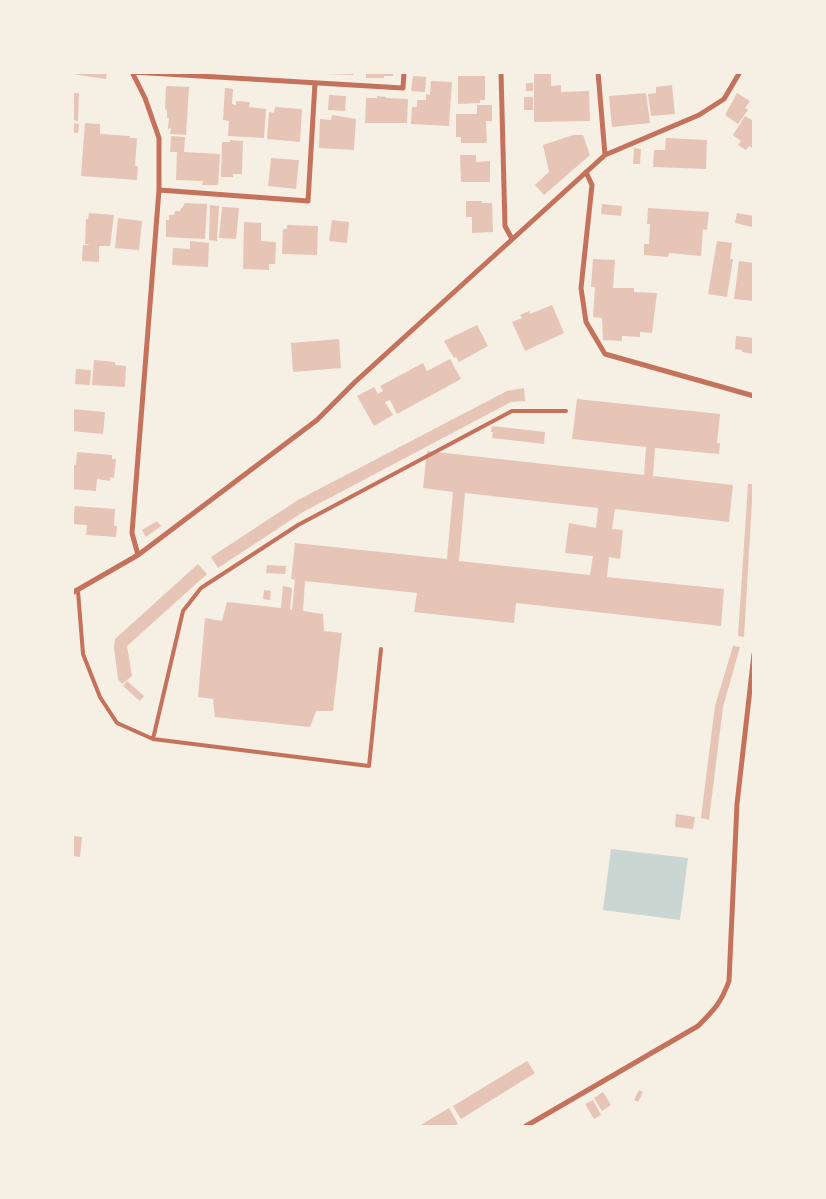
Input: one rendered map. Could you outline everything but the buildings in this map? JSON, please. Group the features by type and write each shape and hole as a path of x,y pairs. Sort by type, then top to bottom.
{"street":[{"path":"132,72 403,88 404,72"},
{"path":"132,72 145,98 159,138 159,190 132,533 138,555"},
{"path":"501,72 506,226 512,239"},
{"path":"598,72 605,155"},
{"path":"72,594 138,555 317,420 354,382 605,155 698,115 724,99 740,72"},
{"path":"159,190 308,201 315,83"},
{"path":"586,172 592,185 582,288 586,322 605,354 754,396"},
{"path":"526,1126 698,1026 723,998 729,981 737,804 754,654"}],"lane":[{"path":"153,738 183,612 202,588 298,525 512,411 566,411"},
{"path":"78,591 83,654 100,697 117,723 153,738 369,766 381,649"}],"shaded area":[{"path":"611,849 688,858 680,920 603,910"}]}
